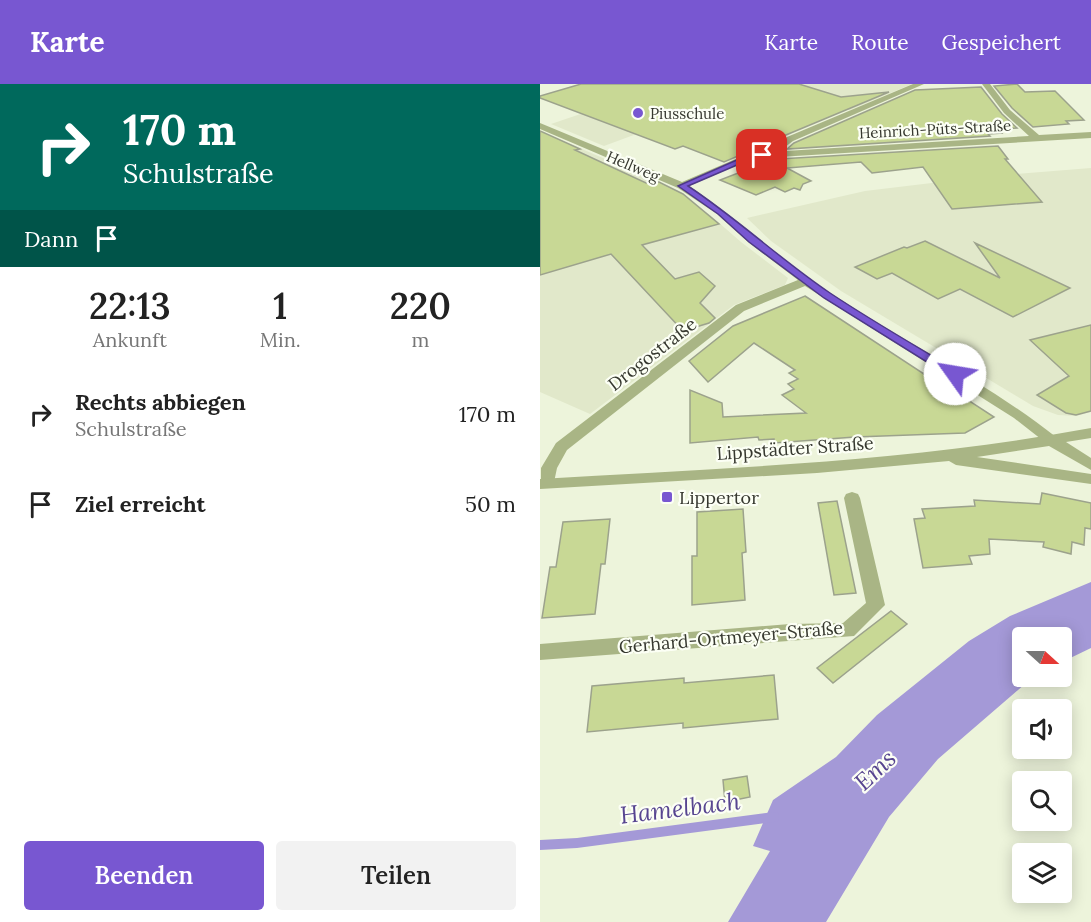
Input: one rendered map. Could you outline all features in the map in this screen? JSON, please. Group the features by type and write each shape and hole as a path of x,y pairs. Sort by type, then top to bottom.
{"street":[{"path":"780,153 781,146 790,139 920,84"},
{"path":"986,84 993,96 1037,139"},
{"name":"Hellweg","path":"540,126 682,186 721,212 752,240 806,281 1019,415 1052,441"},
{"name":"Heinrich-Püts-Straße","path":"682,186 741,160 780,153 1091,135"},
{"name":"Drogostraße","path":"544,484 549,468 561,447 740,308 806,281"},
{"name":"Hellweg","path":"1019,415 1073,436 1091,446"},
{"name":"Lippstädter Straße","path":"544,484 843,465 1052,441 1091,433"},
{"path":"1052,441 1091,465"},
{"path":"926,457 1018,467 1091,479"},
{"name":"Gerhard-Ortmeyer-Straße","path":"540,652 790,632 847,631 876,605 852,498"}],"shaded area":[{"name":"Piusschule","path":"669,84 723,102 604,146 551,124"},
{"name":"Piusschule","path":"767,84 912,84 850,110"},
{"path":"540,131 668,186 710,215 788,278 785,285 734,305 590,414 540,392"},
{"path":"1091,168 1091,412 1076,416 1058,415 1033,406 841,291 771,241 747,218 865,191 990,176"}],"water":[{"name":"Ems","path":"1091,582 1091,648 1072,657 1072,627 1012,627 1012,687 1021,687 938,759 889,817 826,922 728,922 770,851 753,846 773,800 836,757 877,715 969,641 1010,616"}],"building":[{"path":"581,84 799,84 841,97 889,92 786,135 777,142 774,149 738,156 724,162 683,146 675,149 540,98 540,96"},
{"path":"1017,84 1025,92 1055,91 1084,120 1066,121 1069,124 1033,127 1012,108 994,86"},
{"path":"981,87 1002,114 1017,128 999,129 1002,133 988,134 990,136 787,149 794,143 915,90"},
{"path":"540,131 646,183 659,182 683,194 719,224 642,245 675,279 699,272 715,286 700,303 715,318 709,323 683,331 611,254 540,275"},
{"path":"998,146 1008,159 1005,159 1042,202 952,209 923,167 872,173 861,162 787,168 811,181 803,184 800,190 794,188 785,192 775,187 756,195 720,180 746,170 738,167 762,160"},
{"path":"925,241 1000,278 975,243 1070,288 1013,317 960,289 938,299 892,273 877,279 855,267"},
{"path":"805,296 965,401 968,400 994,417 965,433 774,443 774,439 759,440 758,437 690,443 690,390 722,403 723,417 806,413 782,395 794,389 788,384 798,379 789,373 795,370 754,343 708,382 689,361 733,326"},
{"path":"1091,325 1091,411 1076,415 1066,413 1037,395 1069,376 1030,340"},
{"path":"1042,493 1091,503 1091,529 1085,528 1084,545 1072,542 1071,554 1043,547 1044,542 989,539 990,554 969,556 972,564 923,568 914,519 925,518 922,509 975,506 974,500 1040,504"},
{"path":"837,501 856,593 834,595 818,503"},
{"path":"743,509 746,552 742,553 745,600 692,605 692,556 697,556 697,512"},
{"path":"610,519 605,564 601,564 595,614 542,618 550,567 556,567 563,522"},
{"path":"891,611 907,624 833,683 817,668"},
{"path":"774,675 778,719 683,728 683,723 587,732 592,686 684,678 684,683"},
{"path":"747,776 750,797 725,802 723,780"}],"waterway":[{"name":"Hamelbach","path":"540,845 577,843 774,817"}],"place":[{"name":"Piusschule","path":"638,113"},
{"name":"Lippertor","path":"667,497"}],"route":[{"path":"762,155 741,160 682,186 721,212 752,240 827,296 955,374"}]}
